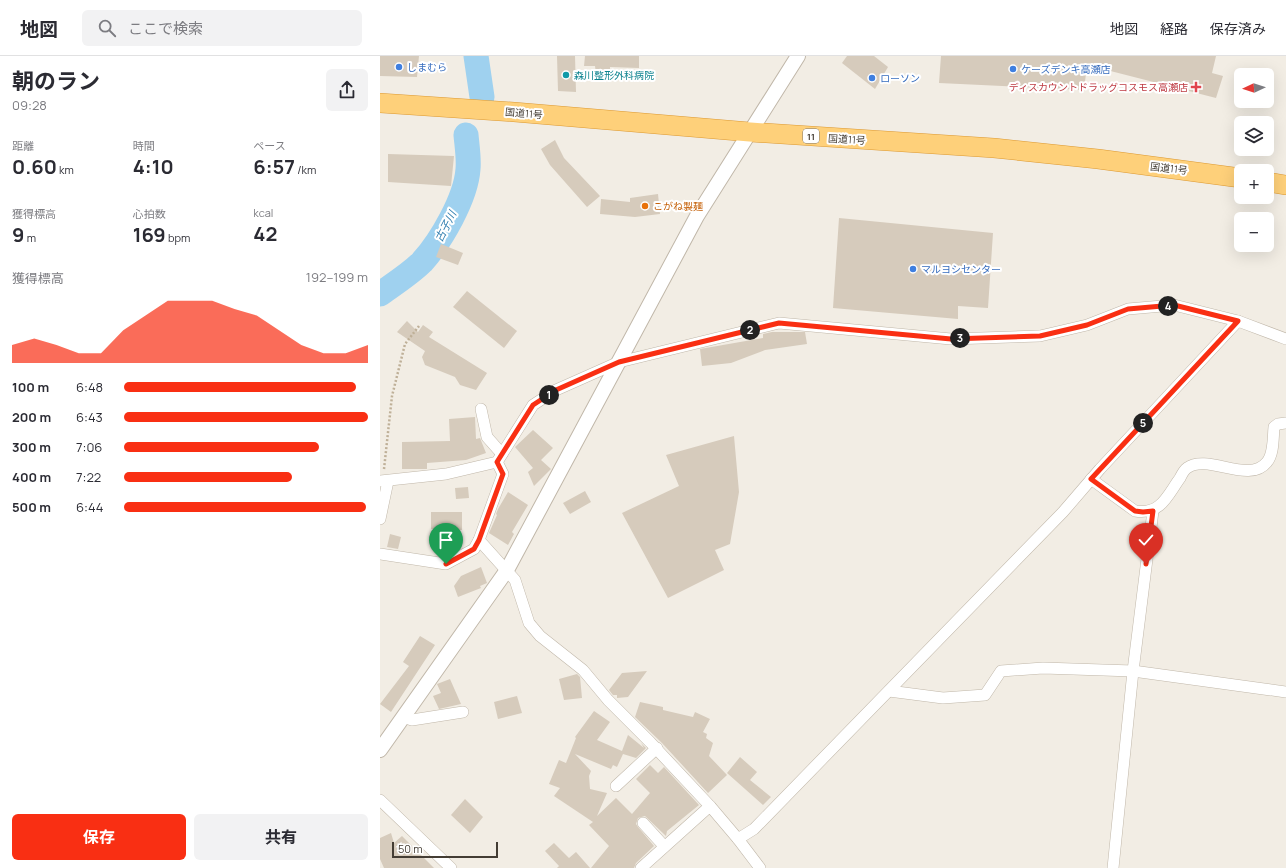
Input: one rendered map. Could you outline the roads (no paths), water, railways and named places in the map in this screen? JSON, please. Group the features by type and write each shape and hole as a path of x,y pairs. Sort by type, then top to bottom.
{"highway":[{"name":"国道11号","path":"380,103 522,112 750,132 994,148 1098,159 1234,177"},
{"path":"1274,183 1286,185"}],"street":[{"path":"380,750 507,570 697,216 798,56"},
{"path":"380,519 383,481 446,474 500,458 533,405 556,390 619,362 779,323 951,339 1040,336 1087,325 1128,309 1174,305 1238,321 1286,339"},
{"path":"738,839 754,829 1036,539 1238,321"},
{"path":"380,554 446,564 474,549 479,540 503,474 500,458 487,437 481,409"},
{"path":"1091,479 1135,511 1153,511 1163,502 1187,468 1193,465 1202,464 1238,470 1252,470 1261,468 1268,462 1271,453 1274,426 1286,423"},
{"path":"1113,868 1133,671 1153,511"},
{"path":"479,540 507,570 514,580 529,622 540,636 583,670 608,700 657,748 710,806 760,868"},
{"path":"889,691 943,698 985,695 1001,671 1043,668 1133,671 1286,692"},
{"path":"403,717 412,720 463,712"},
{"path":"616,786 657,748"},
{"path":"380,800 451,868"},
{"path":"641,868 710,806"},
{"path":"643,823 664,846"}],"waterway":[{"name":"古子川","path":"476,56 482,97"},
{"name":"古子川","path":"380,294 407,275 422,262 437,243 458,206 463,193 468,169 466,135"}],"place":[{"name":"しまむら","path":"399,67"},
{"name":"ケーズデンキ高瀬店","path":"1013,69"},
{"name":"森川整形外科病院","path":"566,75"},
{"name":"ローソン","path":"872,78"},
{"name":"ディスカウントドラッグコスモス高瀬店","path":"1196,87"},
{"name":"こがね製麺","path":"645,206"},
{"name":"マルヨシセンター","path":"913,269"}]}
